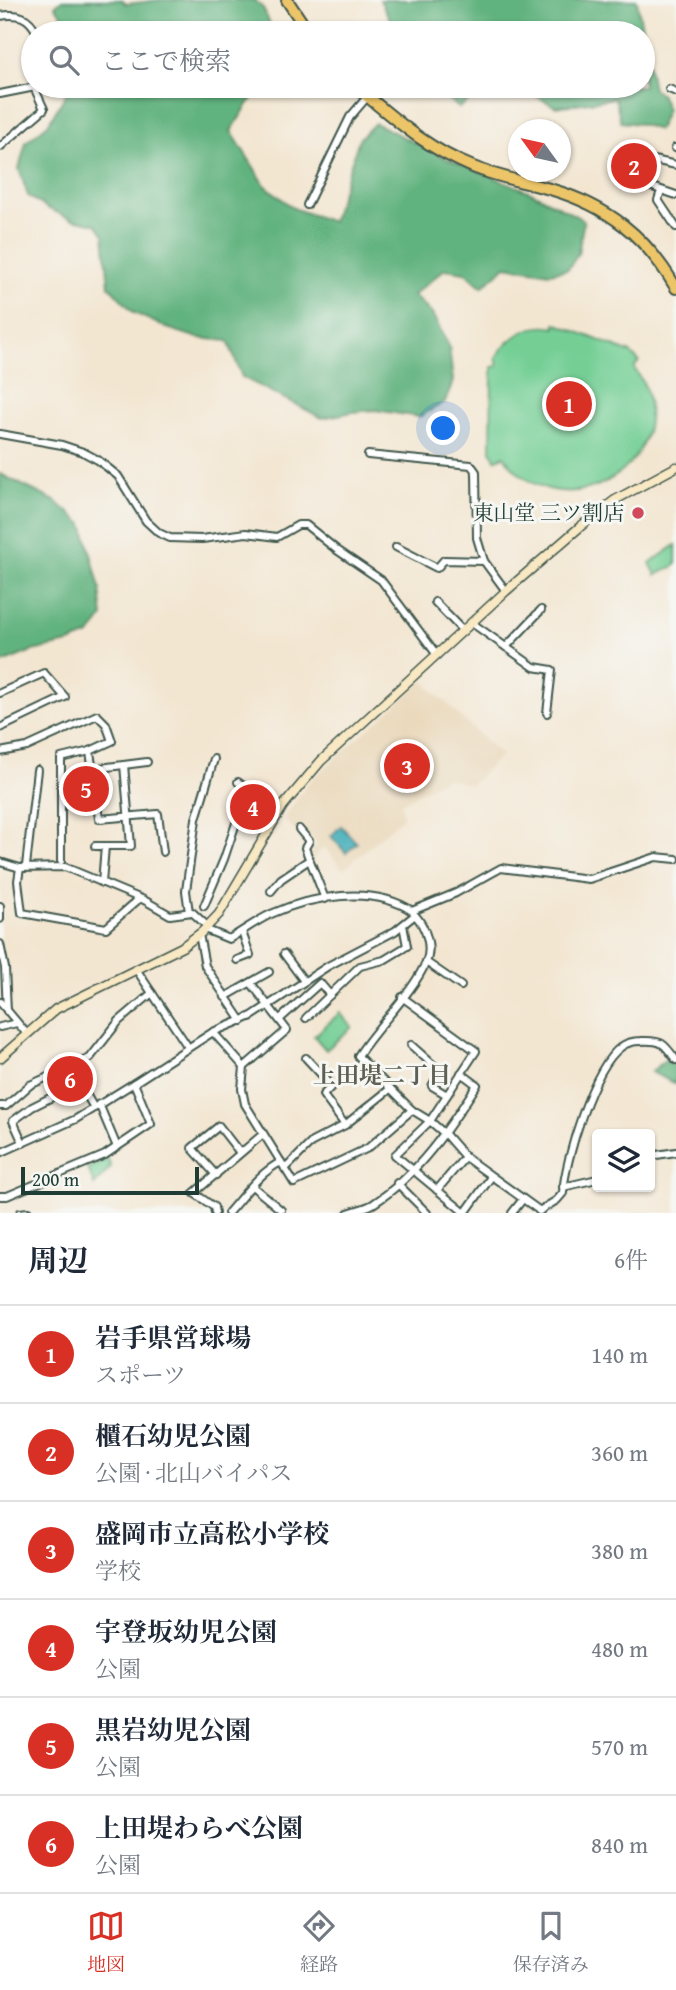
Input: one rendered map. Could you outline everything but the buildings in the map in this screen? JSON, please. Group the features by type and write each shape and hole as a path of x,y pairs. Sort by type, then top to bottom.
{"highway":[{"path":"280,0 293,21"},
{"path":"287,0 301,21"},
{"path":"375,98 425,144 473,167 553,190 600,208 623,223 643,242 661,262 676,288"},
{"path":"376,98 439,146 478,164 572,190 607,205 657,247 676,277"}],"street":[{"path":"0,16 19,15 30,21"},
{"path":"0,94 21,89"},
{"path":"0,147 44,109 41,98"},
{"path":"307,205 363,98"},
{"path":"676,165 645,158 638,182 676,195"},
{"path":"661,191 658,200 676,227"},
{"path":"0,433 62,445 98,460 118,476 146,521 159,533 170,538 202,539 246,533 277,537 298,525 306,525 382,580 437,655"},
{"path":"368,455 471,465 476,472 477,538 484,561 506,591"},
{"path":"0,1058 56,1009 182,947 205,930 219,914 271,825 302,781 321,761 581,526 615,500 676,467"},
{"path":"396,547 437,568 444,560 484,561"},
{"path":"435,602 463,631"},
{"path":"506,647 541,610"},
{"path":"472,623 534,667 552,670 547,713"},
{"path":"0,693 44,673 65,697 0,728"},
{"path":"0,752 27,747 97,715 106,724 112,741 90,751 61,758 61,861"},
{"path":"90,751 99,819 158,814 163,852"},
{"path":"214,759 196,819 186,891 190,912 205,930 229,939 270,915 325,899 385,899 412,912 456,893 501,868 589,878 656,857 676,859"},
{"path":"92,769 147,762"},
{"path":"95,846 131,846 124,765"},
{"path":"37,770 23,867 18,881 22,913 106,928 139,899"},
{"path":"204,906 224,859 246,793 246,788 238,782"},
{"path":"240,812 271,825"},
{"path":"299,829 309,841 305,848 325,899"},
{"path":"102,883 105,846"},
{"path":"271,891 281,879 309,860"},
{"path":"0,862 23,867 65,867 170,915 190,912"},
{"path":"0,906 0,919"},
{"path":"0,1153 76,1119 188,1047 213,1032 242,1021 314,975 385,937 415,915 420,920 428,945 426,962 358,1056 412,1110 445,1134 465,1157 539,1212 563,1193 583,1106 615,1053 622,1046 635,1041 657,1040 666,1046 676,1060"},
{"path":"306,1018 360,966 384,960 407,946 403,925"},
{"path":"205,930 205,966 242,1021"},
{"path":"236,960 250,955 242,932"},
{"path":"0,944 7,1011"},
{"path":"284,954 304,981"},
{"path":"426,962 461,986"},
{"path":"136,969 188,1047"},
{"path":"225,998 269,972"},
{"path":"314,975 330,995"},
{"path":"251,983 287,1030 244,1067 242,1089 245,1104 294,1183 368,1148 412,1110"},
{"path":"280,1019 320,983"},
{"path":"0,1106 6,1106 30,1084 90,1058 119,1021 152,993"},
{"path":"402,998 476,1051 430,1121 395,1155 465,1213 491,1177"},
{"path":"0,1002 27,1034"},
{"path":"0,1027 18,1023"},
{"path":"213,1032 244,1067"},
{"path":"411,1045 440,1070 432,1086 447,1095"},
{"path":"306,1058 332,1086 323,1095 345,1125"},
{"path":"348,1213 372,1205 413,1170 445,1134 477,1084 461,1073"},
{"path":"0,1196 8,1196 105,1155 151,1124 134,1083"},
{"path":"23,1143 13,1121 32,1107 76,1085 83,1089 97,1106 117,1147"},
{"path":"229,1213 271,1167 283,1165 312,1142 345,1125 390,1088"},
{"path":"216,1175 192,1148 219,1126 240,1153"},
{"path":"215,1213 214,1207 194,1194 263,1134"},
{"path":"655,1155 676,1152"},
{"path":"437,1190 465,1157"},
{"path":"563,1187 592,1180"},
{"path":"397,1183 427,1213"},
{"path":"252,1186 281,1210"},
{"path":"512,1213 523,1199"},
{"path":"20,1213 28,1212"}],"shaded area":[{"path":"423,681 501,755 471,785 446,778 401,803 403,817 343,870 324,847 314,859 309,855 316,844 303,830 306,823 296,832 284,818 310,781"}],"green space":[{"path":"62,0 122,0 126,4 161,0 254,0 263,8 269,21 66,21 55,6"},
{"path":"380,0 637,0 641,21 391,21"},
{"path":"655,90 660,94 667,109 658,130 641,124 621,122 615,98 655,98"},
{"path":"64,98 252,98 231,131 265,185 293,208 332,222 359,139 375,123 448,159 533,193 584,220 578,254 568,269 550,273 506,266 482,287 465,272 445,269 413,295 432,314 449,346 453,381 445,402 419,417 375,410 322,418 242,377 228,341 198,338 134,313 109,286 104,235 96,224 72,219 28,196 19,169 26,142 48,124"},
{"path":"447,98 473,98 459,108"},
{"path":"540,98 615,98 556,107"},
{"path":"555,323 631,353 639,361 634,368 645,387 649,418 642,445 626,467 604,483 579,491 552,490 526,479 504,456 495,460 491,450 492,367 498,366 496,357 514,337 537,327 555,328"},
{"path":"0,474 55,501 83,524 100,588 103,617 90,635 69,643 32,651 0,664"},
{"path":"676,545 676,565 656,575 650,563"},
{"path":"340,1013 352,1027 326,1050 314,1036"},
{"path":"665,1060 676,1065 676,1084 651,1072"},
{"path":"107,1158 111,1167 94,1185 88,1168"}],"water":[{"path":"341,826 357,843 346,853 331,836"}],"place":[{"name":"櫃石幼児公園","path":"634,166"},
{"name":"岩手県営球場","path":"569,404"},
{"name":"東山堂 三ツ割店","path":"638,513"},
{"name":"盛岡市立高松小学校","path":"407,766"},
{"name":"黒岩幼児公園","path":"86,789"},
{"name":"宇登坂幼児公園","path":"253,807"},
{"name":"上田堤わらべ公園","path":"70,1079"}],"district":[{"name":"上田堤二丁目","path":"382,1075"}]}
